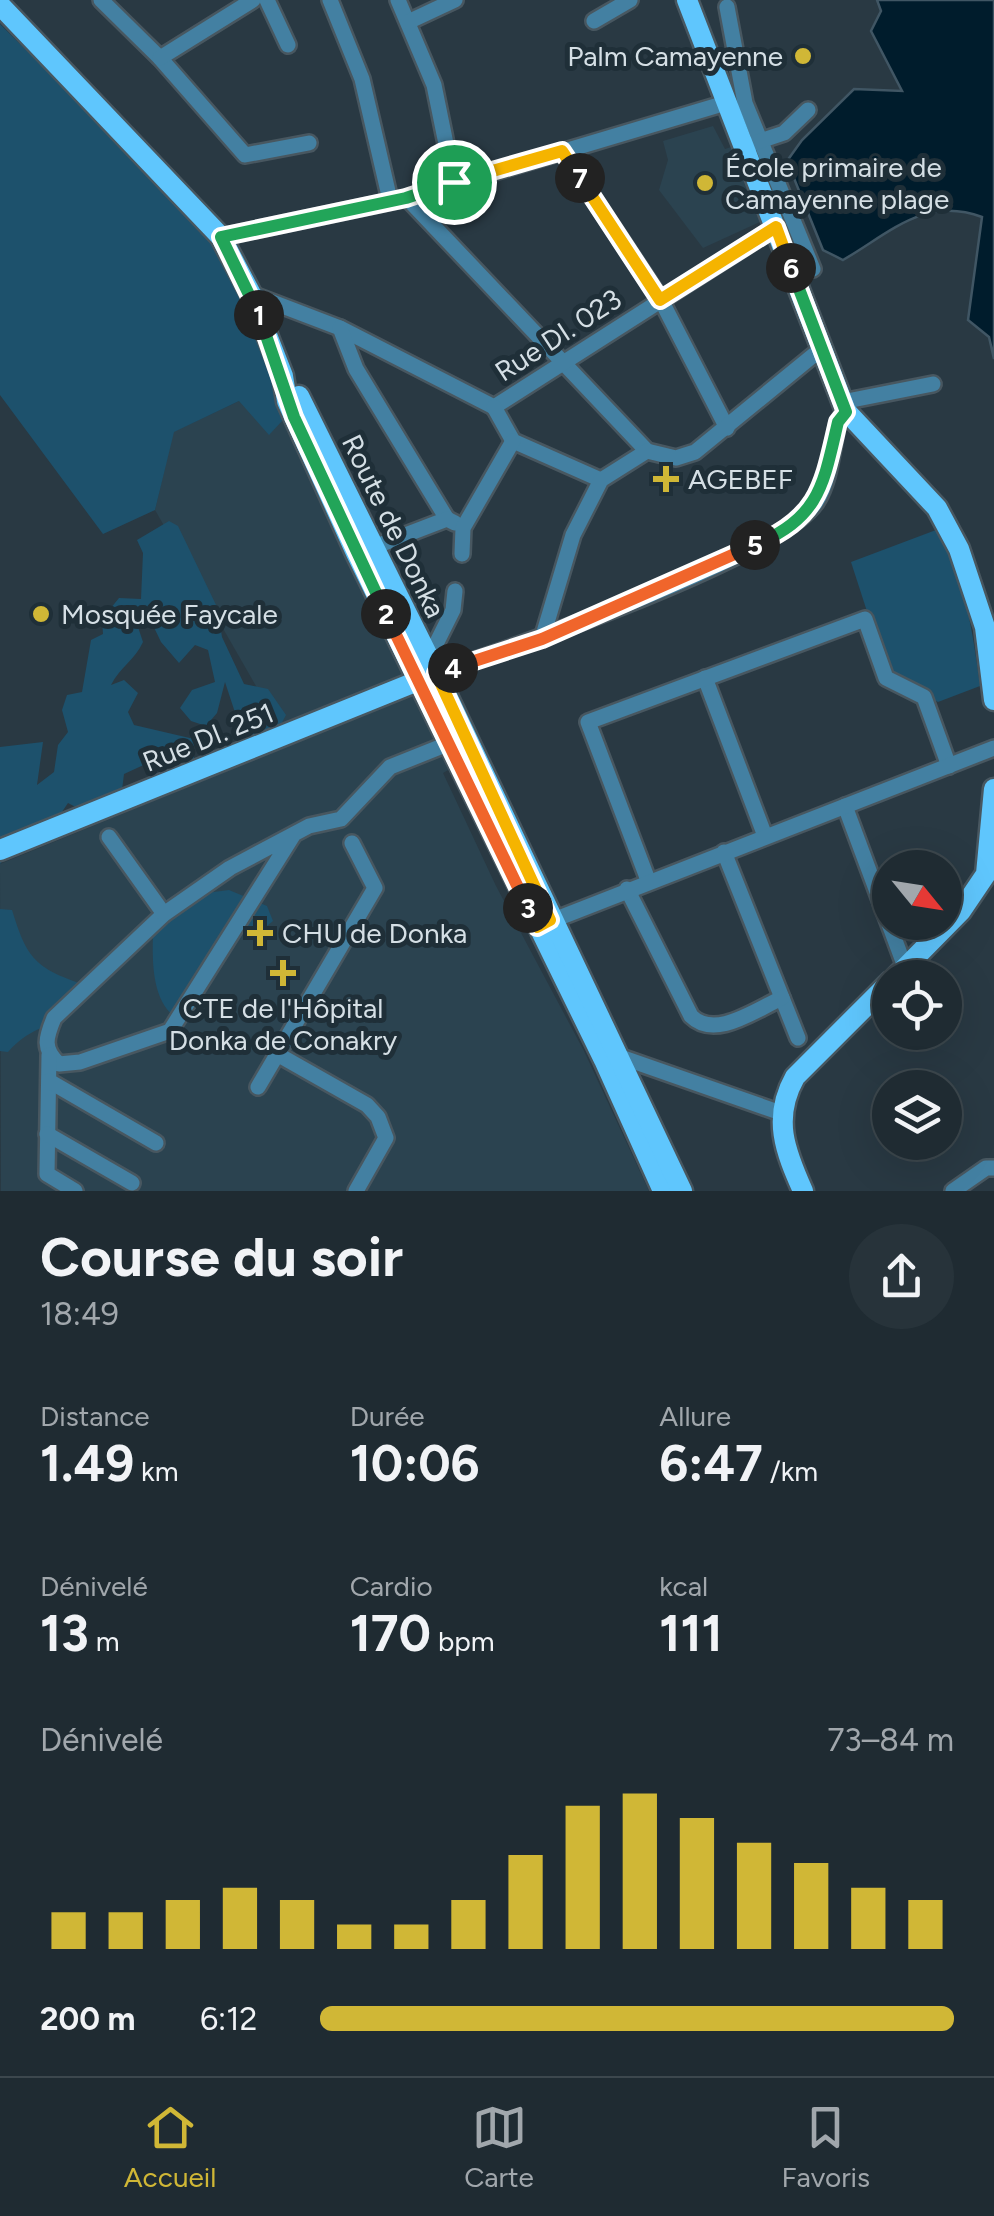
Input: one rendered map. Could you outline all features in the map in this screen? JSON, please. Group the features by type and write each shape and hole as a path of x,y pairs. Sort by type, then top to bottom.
{"main road":[{"path":"687,0 729,102 754,143 776,227 844,407 938,508 959,549 985,627 994,700"},
{"name":"Route de Donka","path":"0,5 221,237 251,294 283,376 294,417 428,671 450,743 618,1056 682,1191"},
{"name":"Route de Donka","path":"283,376 299,397 374,547 664,1191"},
{"name":"Rue DI. 251","path":"0,850 428,671"},
{"path":"913,960 974,897 986,874 994,789"},
{"path":"805,1190 782,1138 781,1113 795,1077 872,1001"}],"street":[{"path":"101,0 160,58 245,155 309,143"},
{"path":"160,58 253,0"},
{"path":"267,0 288,46"},
{"path":"330,0 362,79 398,199 563,359 647,450 676,458 695,452 821,349"},
{"path":"398,0 434,85 454,182"},
{"path":"408,22 455,0"},
{"path":"594,21 630,0"},
{"path":"727,7 754,143 813,269"},
{"path":"221,237 398,199 729,102"},
{"path":"754,143 784,134 808,110"},
{"path":"562,151 660,300 727,428"},
{"name":"Rue DI. 023","path":"251,294 340,328 494,407 563,359 776,227"},
{"path":"340,328 356,369 447,519 463,528"},
{"path":"428,671 542,639 777,536 800,520 817,501 844,407 933,384"},
{"path":"494,407 513,441 602,480"},
{"path":"462,554 463,528 513,441"},
{"path":"542,639 572,535 602,480 647,450"},
{"path":"374,547 447,519"},
{"path":"428,671 454,610 454,591"},
{"path":"648,880 588,722 865,618 886,678 924,697 948,766"},
{"path":"705,678 765,836"},
{"path":"75,1191 46,1174 50,1056 46,1038 54,1018 164,914 230,868 294,834 341,819 390,767 450,743"},
{"path":"544,924 648,880 994,748"},
{"path":"844,806 892,960"},
{"path":"258,1088 375,888 341,819"},
{"path":"50,1056 59,1064 80,1062 170,1032 294,834"},
{"path":"109,837 164,914"},
{"path":"724,852 798,1038"},
{"path":"627,889 691,1016 701,1026 714,1028 782,998"},
{"path":"278,1054 367,1105 378,1117 386,1138 356,1191"},
{"path":"618,1056 781,1113"},
{"path":"49,1081 156,1143"},
{"path":"48,1134 132,1183"},
{"path":"953,1191 986,1168 994,1168"}],"shaded area":[{"path":"877,0 994,0 994,359 989,337 968,320 982,217 962,212 926,214 843,260 823,250 787,161 802,140 854,89 902,91 871,31 881,11"},
{"path":"0,24 225,249 295,407 269,435 239,401 174,432 155,510 103,534 0,395"},
{"name":"École primaire de Camayenne plage","path":"713,126 725,149 734,146 762,221 703,248 659,190 668,160 663,141"},
{"path":"239,401 295,407 426,674 283,733 155,510 173,432"},
{"path":"169,521 178,526 217,607 222,637 244,684 268,689 286,715 270,745 248,752 225,682 217,713 206,726 191,721 180,708 192,690 215,682 208,650 195,645 179,663 161,642 149,617 136,621 143,642 111,685 124,680 138,693 128,712 134,725 194,739 194,760 148,763 124,774 122,790 89,814 68,803 51,828 23,839 0,864 0,747 43,742 37,785 54,772 58,745 68,732 62,710 67,695 82,692 91,640 103,634 102,619 119,598 141,599 143,553 137,540"},
{"path":"936,530 961,585 980,686 938,702 886,670 851,562"},
{"name":"CHU de Donka","path":"410,696 417,699 450,769 443,773 496,886 584,1051 649,1191 1,1191 0,864"},
{"path":"229,890 267,906 273,921 261,931 243,927 187,1022 167,1009 156,986 153,935 206,893"},
{"path":"0,909 12,910 27,949 41,965 79,983 77,1007 26,1036 8,1052 0,1051"}],"place":[{"name":"Palm Camayenne","path":"803,56"},
{"name":"École primaire de Camayenne plage","path":"705,183"},
{"name":"AGEBEF","path":"666,479"},
{"name":"Mosquée Faycale","path":"41,614"},
{"name":"CHU de Donka","path":"260,933"},
{"name":"CTE de l'Hôpital Donka de Conakry","path":"283,973"}],"route":[{"path":"562,151 660,300 776,227 846,412 838,422 817,501 800,520 777,536 542,639 436,673 550,920 537,927 356,553 287,401 283,376 251,294 221,237 406,198 454,182 562,151"}]}
